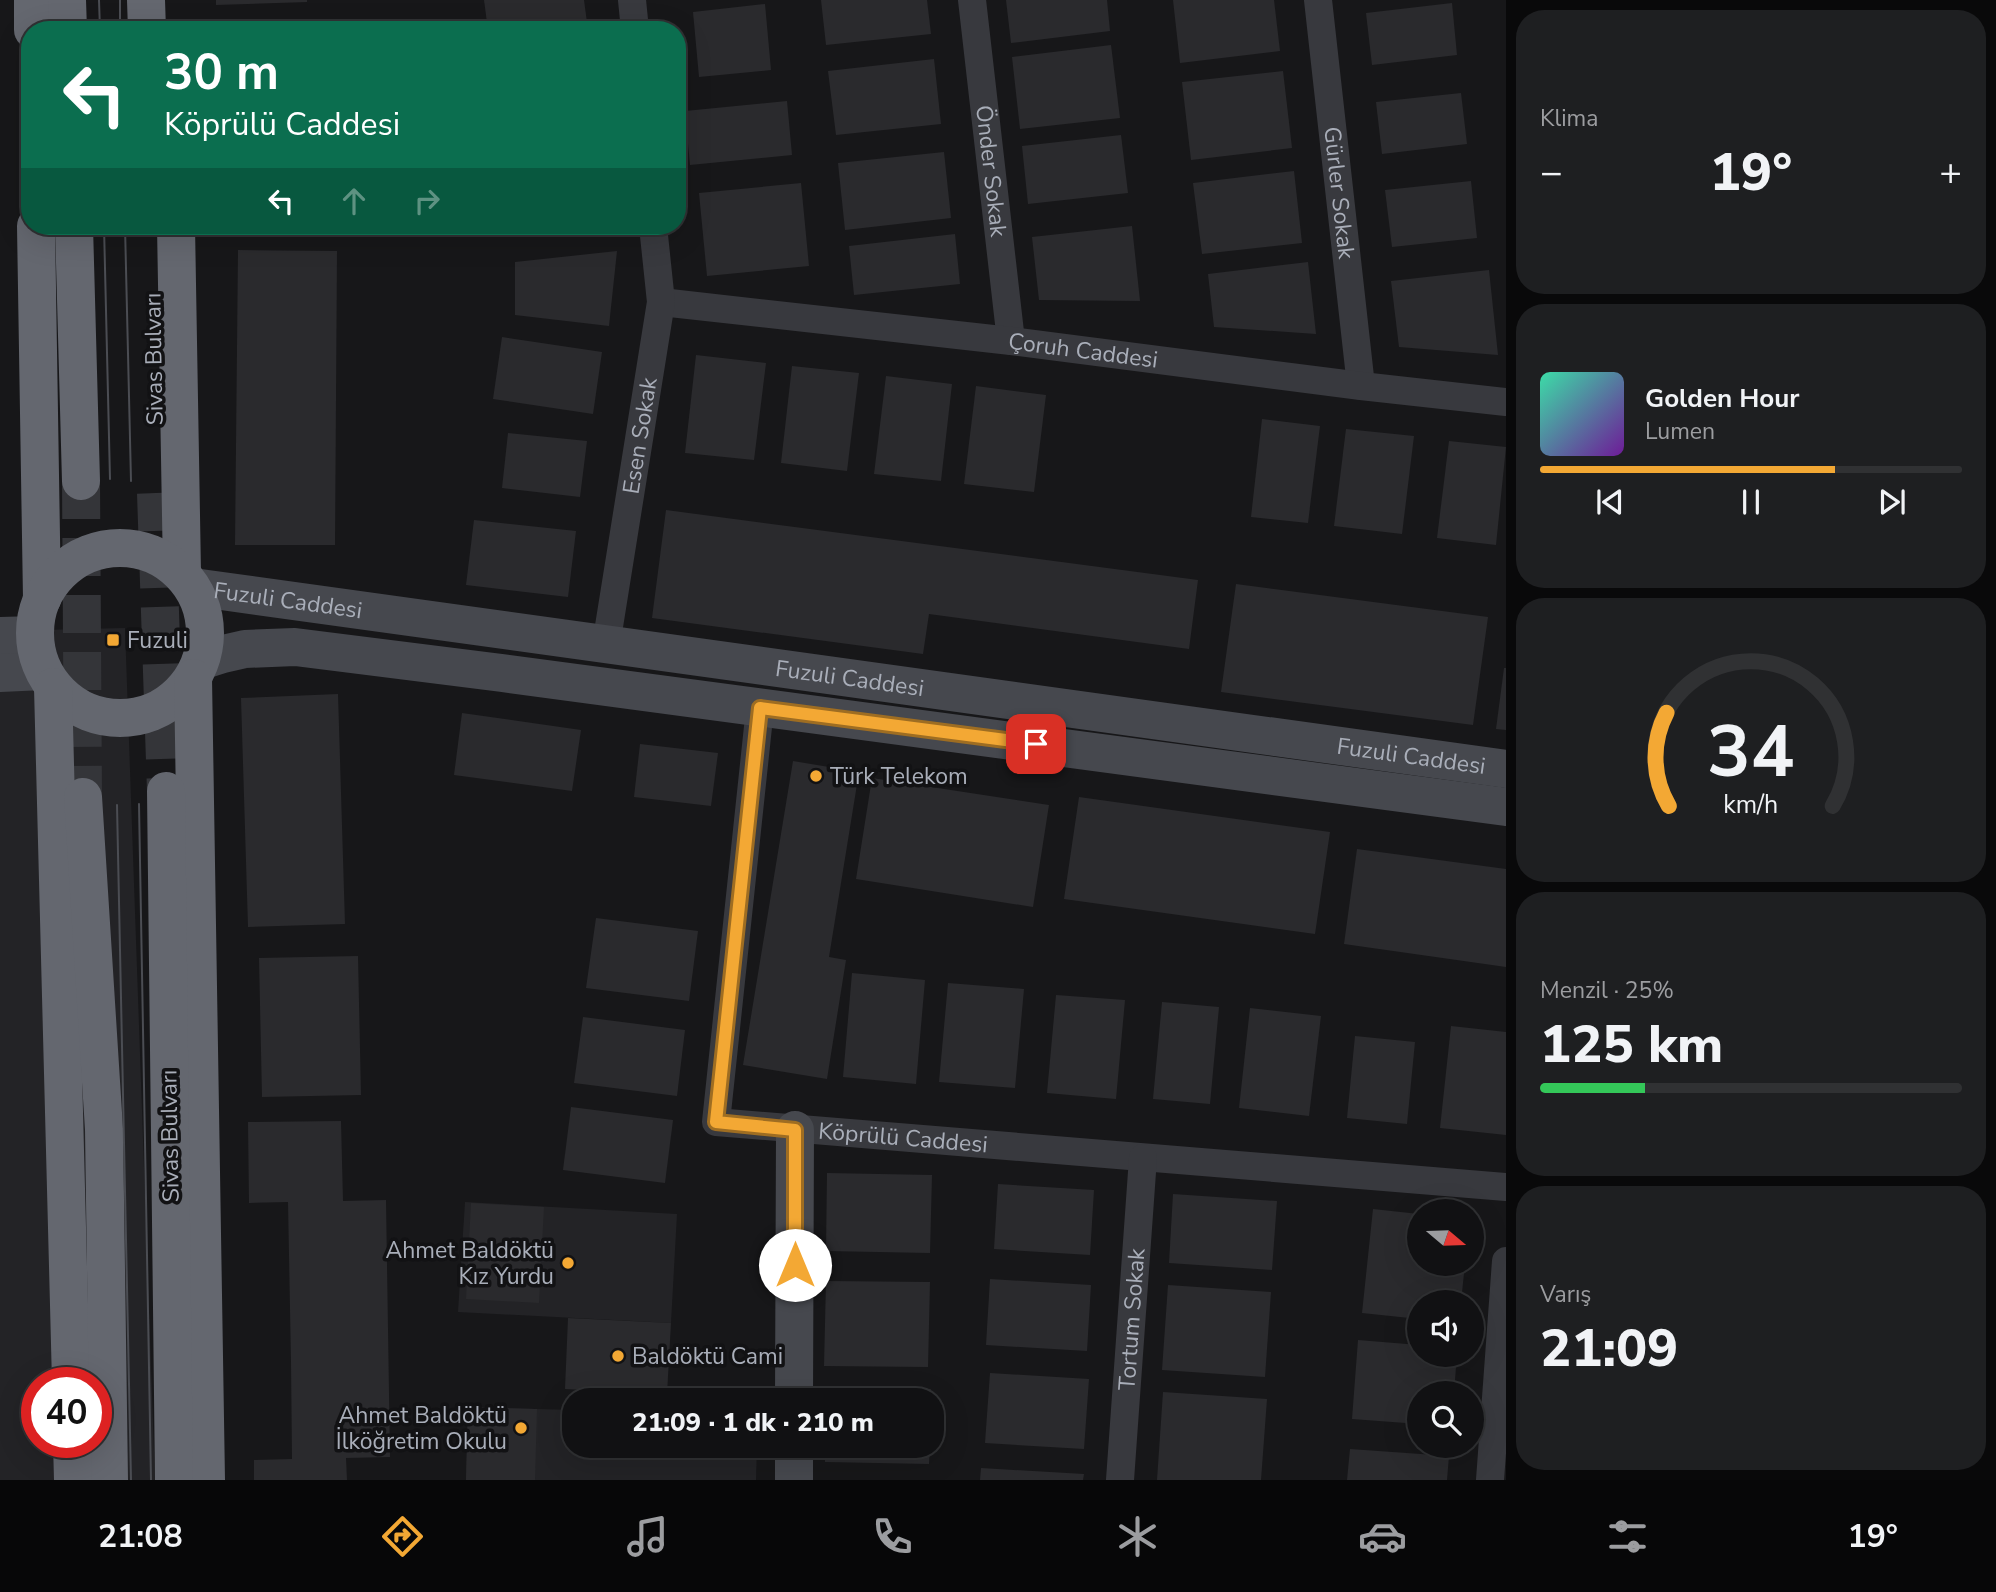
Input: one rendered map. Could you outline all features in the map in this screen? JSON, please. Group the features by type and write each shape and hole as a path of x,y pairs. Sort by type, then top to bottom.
{"highway":[{"path":"33,0 33,21"},
{"path":"67,0 68,21"},
{"path":"146,0 147,21"},
{"path":"173,0 173,21"},
{"path":"36,235 35,645 70,1367"},
{"path":"74,235 81,481"},
{"name":"Sivas Bulvarı","path":"151,235 156,493"},
{"path":"176,235 187,580"},
{"path":"197,670 182,692 152,713 126,718 98,716 81,709 66,699 35,645 51,582 79,558 96,551 124,548 151,552 167,561 187,580 201,605 206,623 205,643 197,670 206,1480"},
{"name":"Sivas Bulvarı","path":"166,791 174,1480"},
{"path":"83,797 104,1129 110,1480"},
{"path":"72,1458 73,1480"}],"street":[{"path":"632,0 634,21"},
{"name":"Önder Sokak","path":"972,0 1011,341"},
{"name":"Gürler Sokak","path":"1318,0 1362,386"},
{"name":"Esen Sokak","path":"606,645 661,302 654,235"},
{"name":"Çoruh Caddesi","path":"661,302 1011,341 1506,402"},
{"name":"Fuzuli Caddesi","path":"187,580 606,645 1506,769"},
{"path":"0,673 35,645"},
{"name":"Fuzuli Caddesi","path":"197,670 223,654 245,649 295,647 1506,807"},
{"name":"Köprülü Caddesi","path":"760,708 716,1122 1506,1187"},
{"path":"794,1388 795,1130"},
{"name":"Tortum Sokak","path":"1120,1480 1143,1158"},
{"path":"1490,1480 1506,1261"},
{"path":"794,1458 794,1480"}],"shaded area":[{"path":"125,628 155,1480 0,1480 0,631"},
{"name":"Ahmet Baldöktü Kız Yurdu","path":"465,1202 677,1214 671,1323 458,1312"},
{"name":"Ahmet Baldöktü İlköğretim Okulu","path":"468,1407 562,1410 562,1458 757,1458 756,1480 466,1480"}],"building":[{"path":"216,0 307,0 307,2 216,5"},
{"path":"484,0 584,0 587,21 487,21"},
{"path":"821,0 927,0 931,34 826,45"},
{"path":"1006,0 1107,0 1110,31 1011,43"},
{"path":"1173,0 1274,0 1280,51 1180,63"},
{"path":"1452,3 1457,55 1372,65 1366,13"},
{"path":"765,4 771,70 699,77 693,12"},
{"path":"1111,45 1120,118 1020,129 1012,57"},
{"path":"934,59 941,124 836,135 828,71"},
{"path":"1283,71 1292,148 1191,160 1182,82"},
{"path":"1461,93 1467,144 1382,154 1376,102"},
{"path":"787,101 792,155 690,165 686,111"},
{"path":"1121,135 1128,193 1028,204 1022,146"},
{"path":"944,152 951,218 845,230 838,163"},
{"path":"1294,171 1302,243 1202,254 1193,183"},
{"path":"1471,181 1477,238 1392,247 1385,190"},
{"path":"801,183 809,266 707,276 699,193"},
{"path":"1132,226 1140,301 1039,300 1032,237"},
{"path":"955,234 960,284 854,295 849,246"},
{"path":"238,250 337,251 335,545 235,545"},
{"path":"617,251 609,326 515,315 515,262"},
{"path":"1308,262 1316,334 1214,327 1208,274"},
{"path":"1489,270 1498,355 1399,347 1391,281"},
{"path":"502,337 602,352 593,414 493,399"},
{"path":"696,355 766,363 754,460 685,453"},
{"path":"792,366 859,373 847,471 781,463"},
{"path":"886,376 952,384 941,481 874,474"},
{"path":"976,386 1046,395 1034,492 964,484"},
{"path":"1262,419 1320,426 1308,523 1251,517"},
{"path":"1346,429 1414,436 1402,534 1334,526"},
{"path":"508,433 587,441 580,497 502,488"},
{"path":"1449,441 1506,447 1496,545 1437,538"},
{"path":"666,510 1198,580 1189,649 929,614 923,654 652,618"},
{"path":"474,520 576,531 568,597 466,585"},
{"path":"1236,584 1488,617 1473,725 1221,692"},
{"path":"1506,668 1506,730 1496,729"},
{"path":"338,694 345,924 248,927 241,698"},
{"path":"462,713 581,730 572,791 454,775"},
{"path":"640,744 718,753 711,806 634,797"},
{"path":"793,761 859,772 829,957 846,960 827,1079 743,1065"},
{"path":"872,778 1049,805 1033,907 856,879"},
{"path":"1079,797 1330,832 1315,934 1064,899"},
{"path":"1357,849 1506,869 1506,967 1344,944"},
{"path":"596,918 698,931 689,1001 586,988"},
{"path":"358,956 361,1095 262,1097 259,958"},
{"path":"852,973 925,980 916,1084 843,1077"},
{"path":"948,983 1024,989 1015,1088 939,1082"},
{"path":"1056,995 1125,1000 1116,1099 1047,1093"},
{"path":"1162,1002 1219,1007 1210,1104 1153,1099"},
{"path":"1250,1008 1321,1016 1309,1116 1239,1108"},
{"path":"583,1017 685,1030 677,1096 574,1083"},
{"path":"1451,1026 1506,1032 1506,1135 1440,1128"},
{"path":"1355,1036 1415,1042 1407,1124 1347,1118"},
{"path":"571,1107 673,1120 665,1183 563,1170"},
{"path":"341,1121 343,1201 386,1200 390,1457 346,1458 347,1480 254,1480 254,1460 292,1459 291,1362 288,1202 249,1203 248,1122"},
{"path":"827,1173 932,1175 930,1253 826,1251"},
{"path":"998,1184 1094,1190 1090,1255 994,1249"},
{"path":"1173,1194 1277,1201 1272,1270 1169,1263"},
{"path":"471,1203 544,1207 539,1303 466,1299"},
{"path":"1373,1209 1407,1213 1407,1276 1464,1276 1462,1290 1407,1290 1407,1318 1362,1313"},
{"path":"990,1279 1091,1285 1087,1351 986,1345"},
{"path":"826,1281 930,1282 928,1367 824,1366"},
{"path":"1168,1285 1271,1292 1265,1377 1162,1370"},
{"name":"Baldöktü Cami","path":"568,1318 671,1323 667,1388 565,1388"},
{"path":"1358,1340 1407,1344 1407,1367 1456,1367 1455,1381 1407,1381 1407,1423 1352,1419"},
{"path":"990,1373 1089,1379 1084,1449 985,1443"},
{"path":"1163,1392 1267,1399 1261,1480 1157,1480"},
{"path":"468,1407 537,1409 535,1480 466,1480"},
{"path":"1350,1449 1407,1453 1407,1458 1449,1458 1447,1480 1347,1480"},
{"path":"825,1458 929,1458 929,1464 825,1462"},
{"path":"981,1468 1084,1474 1083,1480 980,1480"}],"tunnel":[{"path":"81,481 83,797"},
{"path":"156,493 166,791"}],"tram line":[{"path":"99,0 100,21"},
{"path":"120,0 120,21"},
{"path":"104,235 110,479"},
{"path":"125,235 131,481"},
{"path":"139,804 151,1480"},
{"path":"117,805 131,1480"}],"place":[{"name":"Fuzuli","path":"113,640"},
{"name":"Türk Telekom","path":"816,776"},
{"name":"Ahmet Baldöktü Kız Yurdu","path":"568,1263"},
{"name":"Baldöktü Cami","path":"618,1356"},
{"name":"Ahmet Baldöktü İlköğretim Okulu","path":"521,1428"}],"route":[{"path":"795,1265 795,1130 716,1122 760,708 1036,744"}]}
